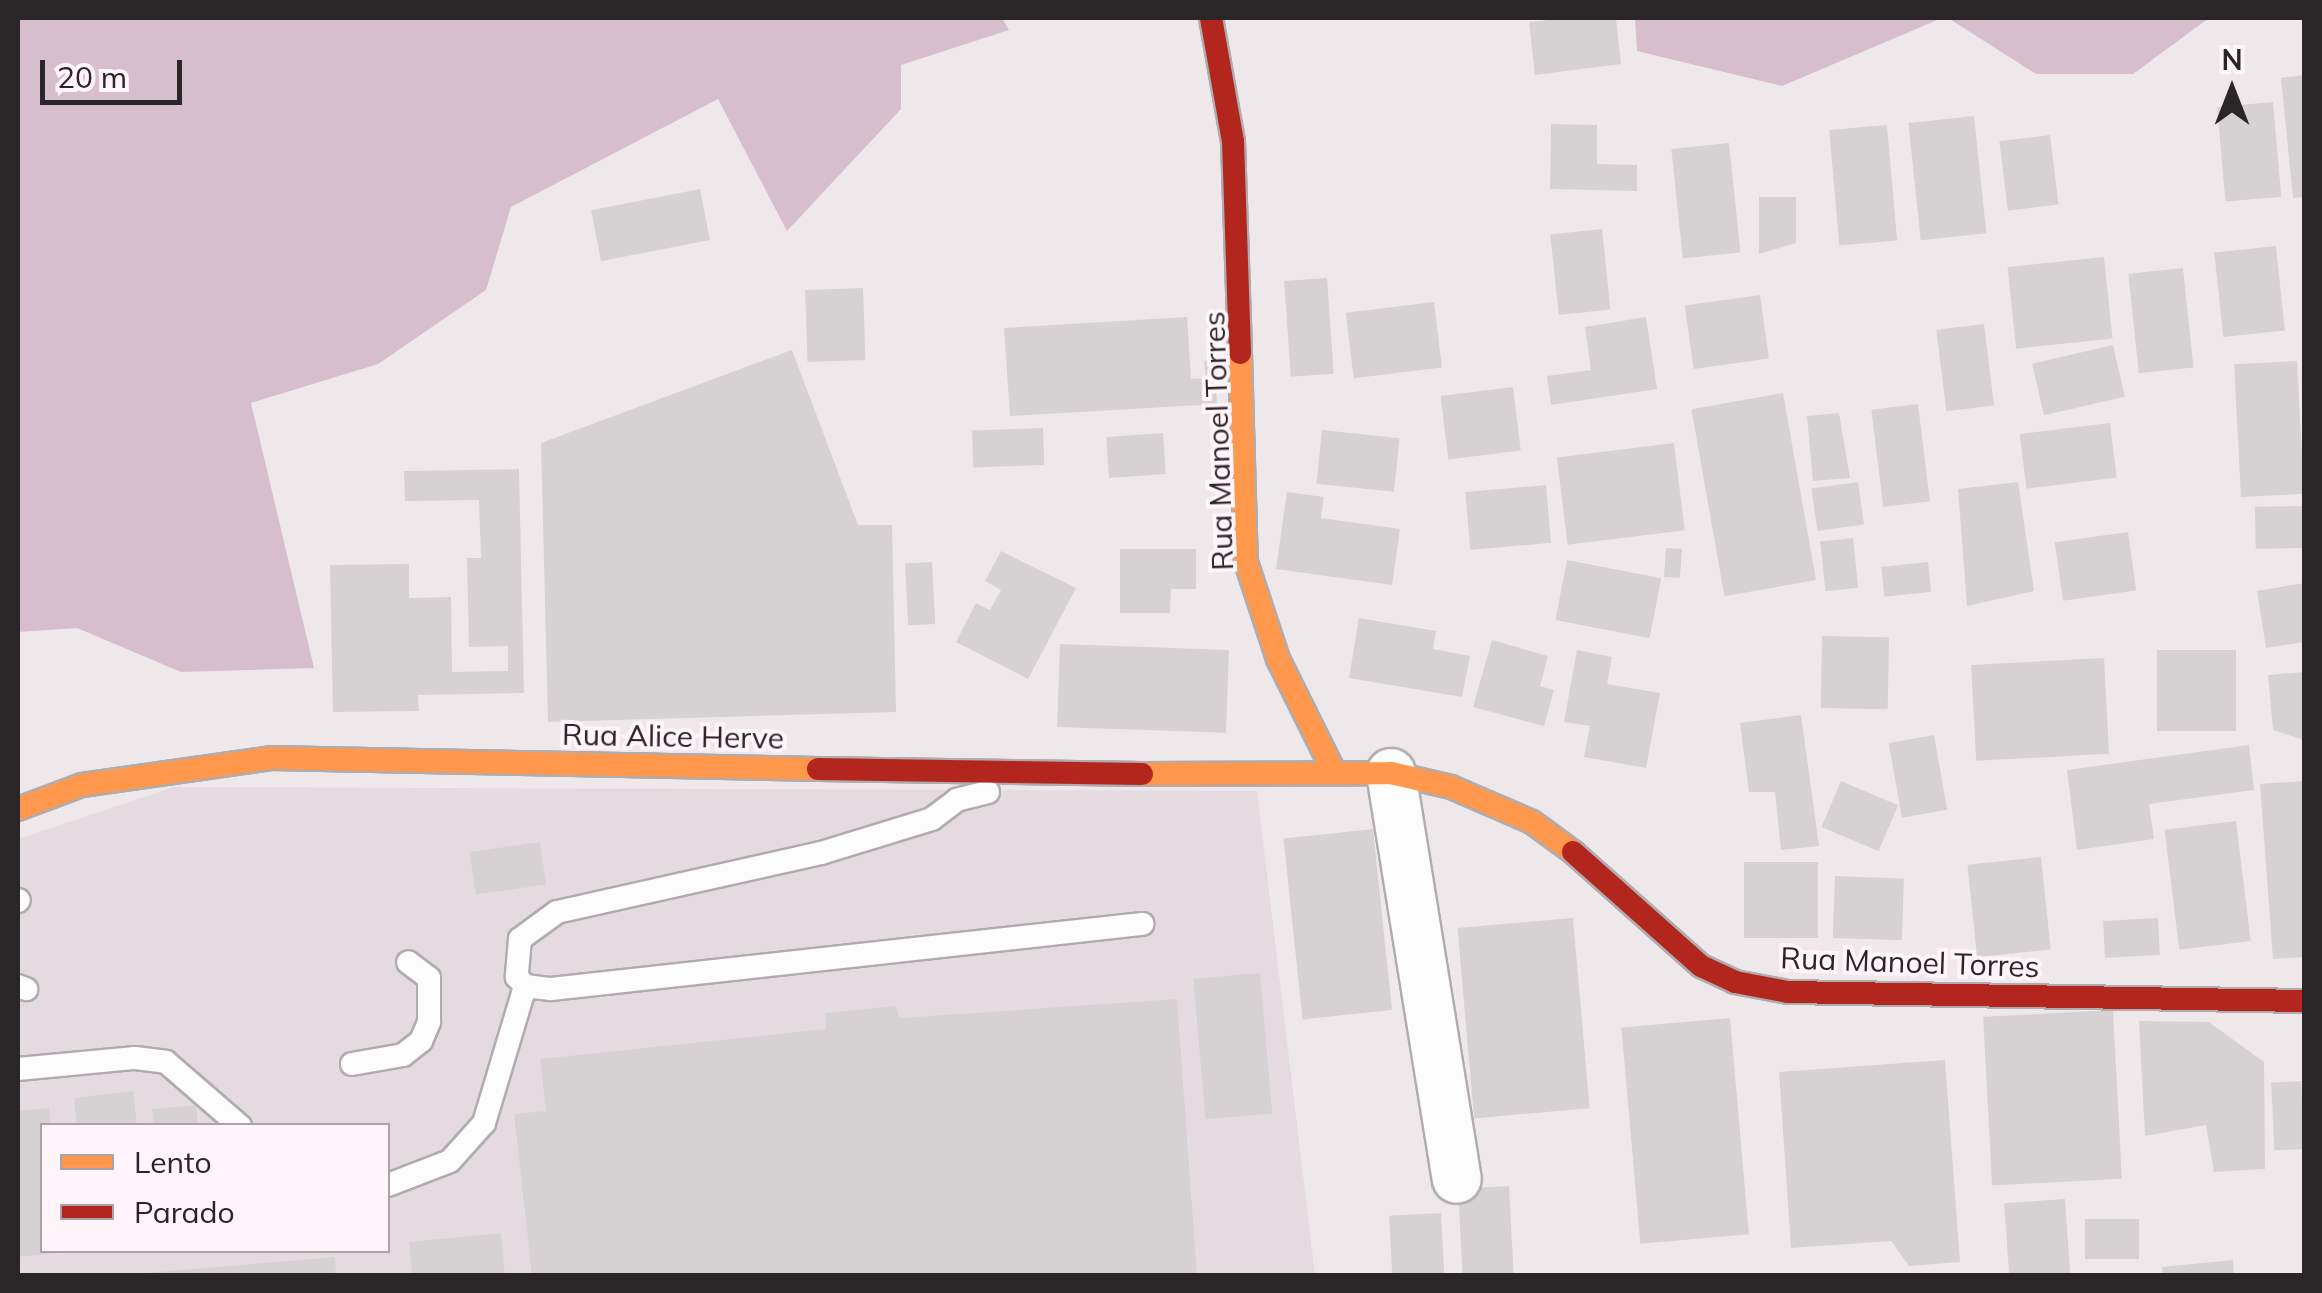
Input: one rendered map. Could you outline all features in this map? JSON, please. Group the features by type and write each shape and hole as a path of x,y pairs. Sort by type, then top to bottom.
{"street":[{"name":"Rua Manoel Torres","path":"1211,18 1233,141 1246,562 1278,659 1333,770 1391,773 1452,787 1532,822 1592,865 1701,966 1735,982 1788,992 2304,1000"},
{"name":"Rua Alice Herve","path":"18,809 82,784 271,758 1054,774 1333,770"},
{"path":"1391,773 1456,1179"}],"lane":[{"path":"390,1184 450,1160 484,1123 525,986 514,964 520,939 556,912 820,853 932,819 957,800 1054,774"},
{"path":"525,986 1142,924"},
{"path":"352,1064 403,1054 421,1041 429,1022 429,978 408,962"},
{"path":"18,1069 135,1058 166,1062 237,1123"}],"shaded area":[{"path":"18,18 1002,18 1009,30 901,65 901,109 787,231 718,99 511,207 486,290 378,364 251,403 314,668 181,672 77,628 18,632"},
{"path":"1635,18 1942,18 1782,86 1637,51"},
{"path":"1948,18 2209,18 2133,74 2036,74"},
{"path":"174,787 1257,791 1315,1275 18,1275 18,839"}],"building":[{"path":"1616,18 1621,64 1535,75 1529,22"},
{"path":"2304,75 2304,197 2293,198 2281,78"},
{"path":"2273,102 2281,197 2225,202 2217,107"},
{"path":"1974,116 1986,233 1921,240 1908,123"},
{"path":"1551,124 1597,125 1597,164 1637,165 1637,191 1550,189"},
{"path":"1887,125 1897,241 1839,246 1829,130"},
{"path":"2050,135 2059,204 2008,211 1999,141"},
{"path":"1729,143 1740,252 1683,258 1671,149"},
{"path":"700,189 710,240 601,261 591,210"},
{"path":"1759,197 1796,197 1796,243 1759,254"},
{"path":"1602,229 1610,310 1559,315 1550,234"},
{"path":"2276,246 2285,331 2223,337 2214,252"},
{"path":"2104,257 2113,339 2016,349 2008,267"},
{"path":"2183,268 2193,367 2139,373 2128,274"},
{"path":"1327,278 1334,374 1291,377 1284,281"},
{"path":"863,288 866,360 808,362 805,290"},
{"path":"1760,295 1769,358 1694,369 1685,306"},
{"path":"1434,302 1442,368 1354,378 1346,313"},
{"path":"1187,317 1191,379 1206,378 1204,361 1214,360 1217,404 1010,416 1004,328"},
{"path":"1646,317 1657,389 1551,405 1547,376 1591,370 1585,327"},
{"path":"1984,324 1994,405 1946,411 1936,330"},
{"path":"2113,345 2125,397 2044,415 2032,364"},
{"path":"792,350 858,525 892,525 896,712 548,722 541,443"},
{"path":"2297,361 2304,494 2241,497 2234,364"},
{"path":"1513,387 1521,451 1448,459 1441,396"},
{"path":"1783,393 1816,580 1724,596 1691,409"},
{"path":"1918,404 1930,501 1883,507 1871,410"},
{"path":"1839,413 1850,478 1813,481 1807,416"},
{"path":"2110,423 2117,478 2026,489 2020,434"},
{"path":"1043,428 1044,465 973,467 972,430"},
{"path":"1322,430 1400,438 1394,492 1316,484"},
{"path":"1163,433 1166,474 1109,478 1106,437"},
{"path":"1674,443 1685,530 1568,545 1557,457"},
{"path":"519,469 524,693 418,695 419,711 333,712 330,565 409,564 409,598 451,597 452,672 508,671 508,646 469,647 467,558 481,558 479,500 405,501 404,471"},
{"path":"1858,482 1864,525 1817,531 1811,489"},
{"path":"2018,482 2034,591 1967,606 1958,489"},
{"path":"1546,485 1551,543 1470,550 1465,492"},
{"path":"1287,492 1324,497 1321,518 1400,529 1392,585 1276,569"},
{"path":"2303,506 2304,548 2256,549 2255,507"},
{"path":"2128,532 2136,590 2063,601 2055,542"},
{"path":"1853,538 1858,588 1825,591 1820,541"},
{"path":"1666,548 1682,549 1680,578 1664,577"},
{"path":"1120,549 1196,549 1196,589 1171,589 1170,613 1120,613"},
{"path":"1001,551 1076,588 1028,679 956,642 976,603 990,610 1001,590 985,581"},
{"path":"1567,560 1661,578 1650,638 1555,620"},
{"path":"932,562 935,624 908,625 905,563"},
{"path":"1928,562 1931,592 1884,597 1881,567"},
{"path":"2304,583 2304,642 2266,648 2257,591"},
{"path":"1359,618 1436,631 1433,649 1470,656 1462,697 1349,678"},
{"path":"1822,636 1889,637 1888,709 1821,708"},
{"path":"1492,640 1548,656 1540,686 1554,690 1544,726 1473,707"},
{"path":"1060,644 1229,650 1226,733 1057,727"},
{"path":"1577,650 1612,657 1607,684 1660,693 1646,768 1584,757 1590,726 1564,722"},
{"path":"2157,650 2236,650 2236,731 2157,731"},
{"path":"2104,658 2109,754 1976,761 1971,665"},
{"path":"2304,672 2304,740 2273,730 2268,675"},
{"path":"1801,715 1819,846 1781,850 1775,792 1749,792 1740,723"},
{"path":"1934,735 1947,810 1902,818 1889,743"},
{"path":"2249,745 2254,790 2149,804 2154,839 2077,850 2067,770"},
{"path":"1841,781 1898,805 1879,851 1821,827"},
{"path":"2304,781 2304,957 2273,959 2260,784"},
{"path":"2236,821 2251,941 2179,950 2165,830"},
{"path":"1373,829 1392,1010 1303,1019 1283,838"},
{"path":"540,842 546,885 476,894 470,852"},
{"path":"2041,857 2051,949 1977,957 1967,865"},
{"path":"1744,862 1818,862 1818,938 1744,938"},
{"path":"1835,876 1904,878 1902,940 1833,938"},
{"path":"1573,918 1590,1108 1474,1118 1457,928"},
{"path":"2158,918 2160,955 2105,958 2103,921"},
{"path":"1260,973 1272,1113 1206,1119 1193,979"},
{"path":"1177,999 1197,1276 532,1276 514,1114 546,1111 540,1059 826,1029 825,1013 895,1006 900,1018"},
{"path":"2113,1010 2122,1179 1992,1186 1983,1017"},
{"path":"1730,1018 1749,1234 1640,1244 1621,1027"},
{"path":"2139,1021 2209,1022 2264,1062 2265,1169 2214,1172 2206,1125 2145,1136"},
{"path":"1945,1060 1960,1262 1909,1266 1891,1241 1791,1248 1779,1072"},
{"path":"2301,1081 2304,1149 2275,1150 2271,1083"},
{"path":"133,1091 137,1123 77,1123 74,1098"},
{"path":"196,1105 198,1123 154,1123 152,1109"},
{"path":"49,1108 51,1123 40,1123 40,1253 57,1253 18,1257 18,1111"},
{"path":"1509,1186 1514,1276 1463,1276 1458,1189"},
{"path":"2065,1199 2070,1276 2009,1276 2004,1203"},
{"path":"1441,1213 1444,1276 1392,1276 1389,1216"},
{"path":"2085,1219 2139,1219 2139,1259 2085,1259"},
{"path":"501,1233 505,1276 412,1276 409,1242"},
{"path":"335,1257 336,1276 145,1276 145,1273"},
{"path":"2233,1260 2234,1276 2163,1276 2162,1267"}],"traffic: slow":[{"path":"1240,353 1246,562 1278,659 1333,770"},
{"path":"18,809 82,785 271,758 818,769"},
{"path":"1142,774 1391,773 1451,787 1532,822 1573,852"}],"traffic: jam":[{"path":"1211,18 1233,141 1240,353"},
{"path":"818,769 1142,774"},
{"path":"1573,852 1701,966 1735,982 1788,992 2304,1001"}]}
